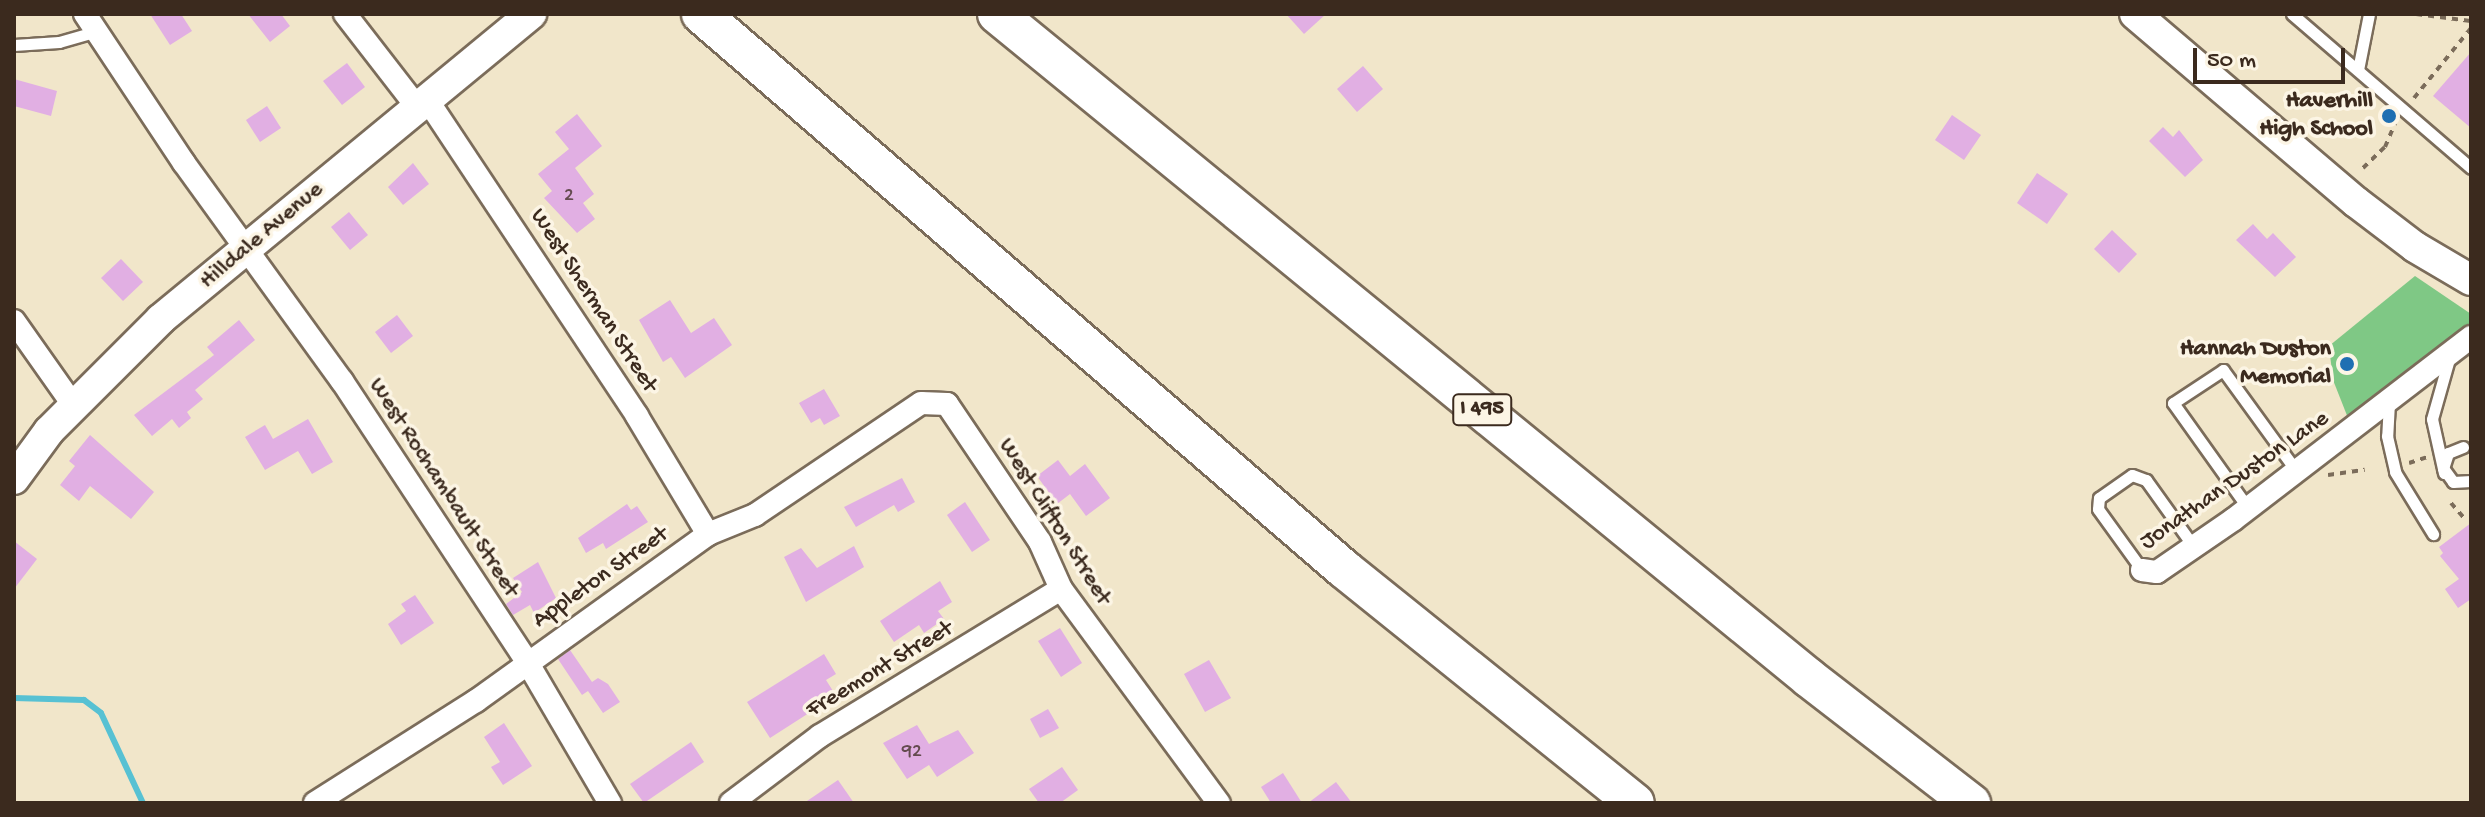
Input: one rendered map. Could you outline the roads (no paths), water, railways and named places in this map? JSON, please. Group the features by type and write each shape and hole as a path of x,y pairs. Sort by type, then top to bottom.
{"highway":[{"path":"701,14 1344,569 1635,803"},
{"name":"I 495","path":"997,14 1809,678 1971,803"}],"main road":[{"name":"Hilldale Avenue","path":"14,479 74,406 161,319 531,14"},
{"path":"2137,15 2356,202 2415,247 2471,280"}],"street":[{"name":"West Sherman Street","path":"345,14 423,104 637,416 708,534"},
{"name":"West Rochambault Street","path":"91,23 342,381 527,662 610,803"},
{"path":"14,321 74,406"},
{"name":"Jonathan Duston Lane","path":"2142,570 2157,572 2248,508 2306,472 2471,337"},
{"name":"Appleton Street","path":"315,803 527,662 708,534 767,507 921,403"},
{"name":"West Clifton Street","path":"921,403 947,404 1040,542 1061,589 1219,803"},
{"name":"Freemont Street","path":"731,803 820,736 1061,589"}],"lane":[{"path":"2292,14 2471,168"},
{"path":"2358,70 2369,14"},
{"path":"14,45 59,42 91,23"},
{"path":"2451,354 2434,404 2433,429 2437,455 2444,473 2458,483 2471,481"},
{"path":"2248,508 2173,403 2223,370 2306,472"},
{"path":"2389,401 2387,436 2395,472 2433,534"},
{"path":"2433,429 2445,442 2467,449"},
{"path":"2444,473 2448,453 2467,449"},
{"path":"2142,570 2098,509 2099,498 2132,475 2146,480 2194,547"}],"waterway":[{"path":"14,698 84,700 101,713 143,803"}],"place":[{"name":"Haverhill High School","path":"2389,116"},
{"name":"Hannah Duston Memorial","path":"2347,364"}]}
